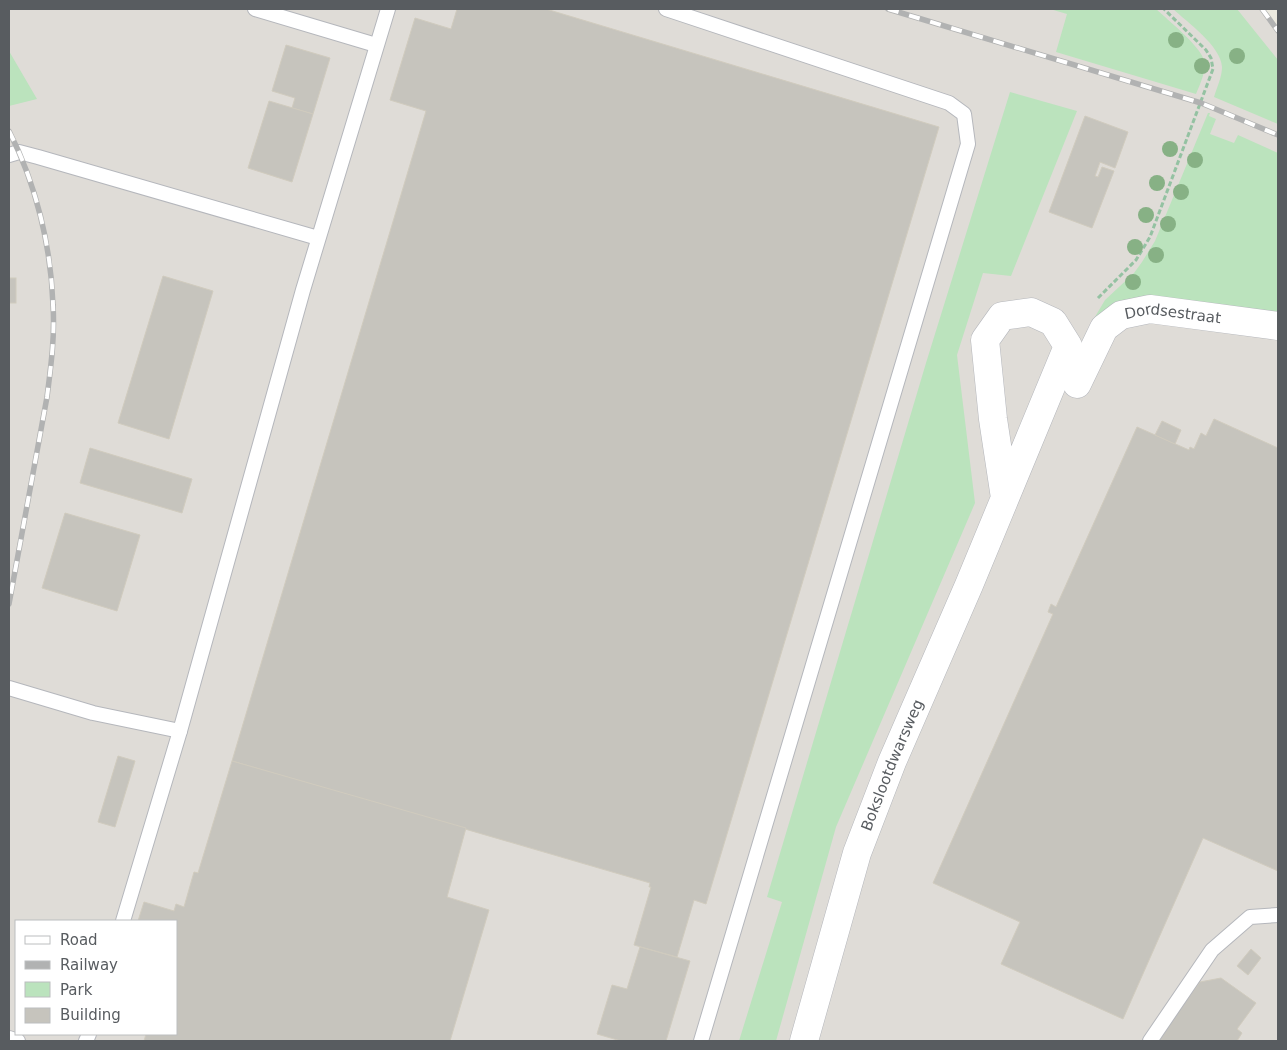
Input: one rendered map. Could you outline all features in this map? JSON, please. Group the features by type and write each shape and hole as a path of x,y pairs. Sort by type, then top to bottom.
{"street":[{"name":"Dordsestraat","path":"1077,384 1104,328 1120,315 1150,309 1278,326"},
{"name":"Bokslootdwarsweg","path":"804,1041 857,853 892,762 1005,498 1068,346 1053,322 1031,312 1002,316 985,340 993,419 1005,498"}],"lane":[{"path":"255,9 376,45"},
{"path":"123,920 180,731 318,238 388,9"},
{"path":"666,9 948,103 964,114 968,144 701,1041"},
{"path":"9,155 19,152 38,157 318,238"},
{"path":"9,688 93,713 180,731"},
{"path":"1150,1041 1212,950 1250,918 1278,915"},
{"path":"9,1038 18,1041"}],"path":[{"path":"1094,302 1136,260 1150,237 1213,69 1206,50 1164,9"}],"shaded area":[{"path":"9,9 1263,9 1278,28 1278,1041 9,1041"}],"green space":[{"path":"1050,9 1156,9 1190,41 1204,60 1204,73 1196,94 1056,52 1067,14"},
{"path":"1173,9 1237,9 1278,60 1278,124 1214,97 1221,74 1220,59 1210,43"},
{"path":"9,51 37,99 9,106"},
{"path":"1010,92 1077,111 1011,276 983,273 957,355 975,503 836,827 776,1041 739,1041 782,902 767,897 926,363"},
{"path":"1208,113 1210,113 1209,116 1216,119 1210,134 1234,143 1238,135 1278,153 1278,317 1155,298 1091,328 1089,327 1105,300 1134,273 1155,241"}],"building":[{"path":"457,9 546,9 939,127 706,904 694,900 677,957 634,945 651,887 649,887 650,883 232,761 426,111 390,100 415,18 451,29"},
{"path":"286,45 330,58 313,114 292,108 295,98 272,91"},
{"path":"269,101 313,114 292,182 248,168"},
{"path":"1085,116 1128,132 1115,168 1100,162 1095,176 1098,177 1102,167 1114,171 1092,228 1049,212"},
{"path":"163,276 213,291 169,439 118,423"},
{"path":"9,278 16,278 16,303 9,303"},
{"path":"1214,419 1278,448 1278,871 1203,838 1123,1019 1001,964 1020,922 933,883 1053,614 1048,612 1051,604 1056,607 1137,427 1189,450 1190,447 1194,449 1201,433 1206,436"},
{"path":"1162,421 1181,430 1175,444 1155,435"},
{"path":"90,448 192,479 182,513 80,483"},
{"path":"65,513 140,535 117,611 42,588"},
{"path":"118,756 135,761 115,827 98,822"},
{"path":"232,761 466,828 447,897 489,910 450,1041 144,1041 146,1035 178,1035 178,920 138,920 144,902 174,911 176,904 184,907 194,872 198,873"},
{"path":"640,947 690,961 666,1041 621,1041 597,1034 612,985 627,989"},
{"path":"1251,949 1261,958 1248,975 1237,966"},
{"path":"1221,978 1256,1003 1237,1029 1242,1033 1237,1041 1157,1041 1200,982"}],"railway":[{"path":"888,9 1201,103 1278,135"},
{"path":"1262,9 1278,31"},
{"path":"9,131 27,172 40,216 52,283 53,317 52,351 47,397 9,604"}]}
